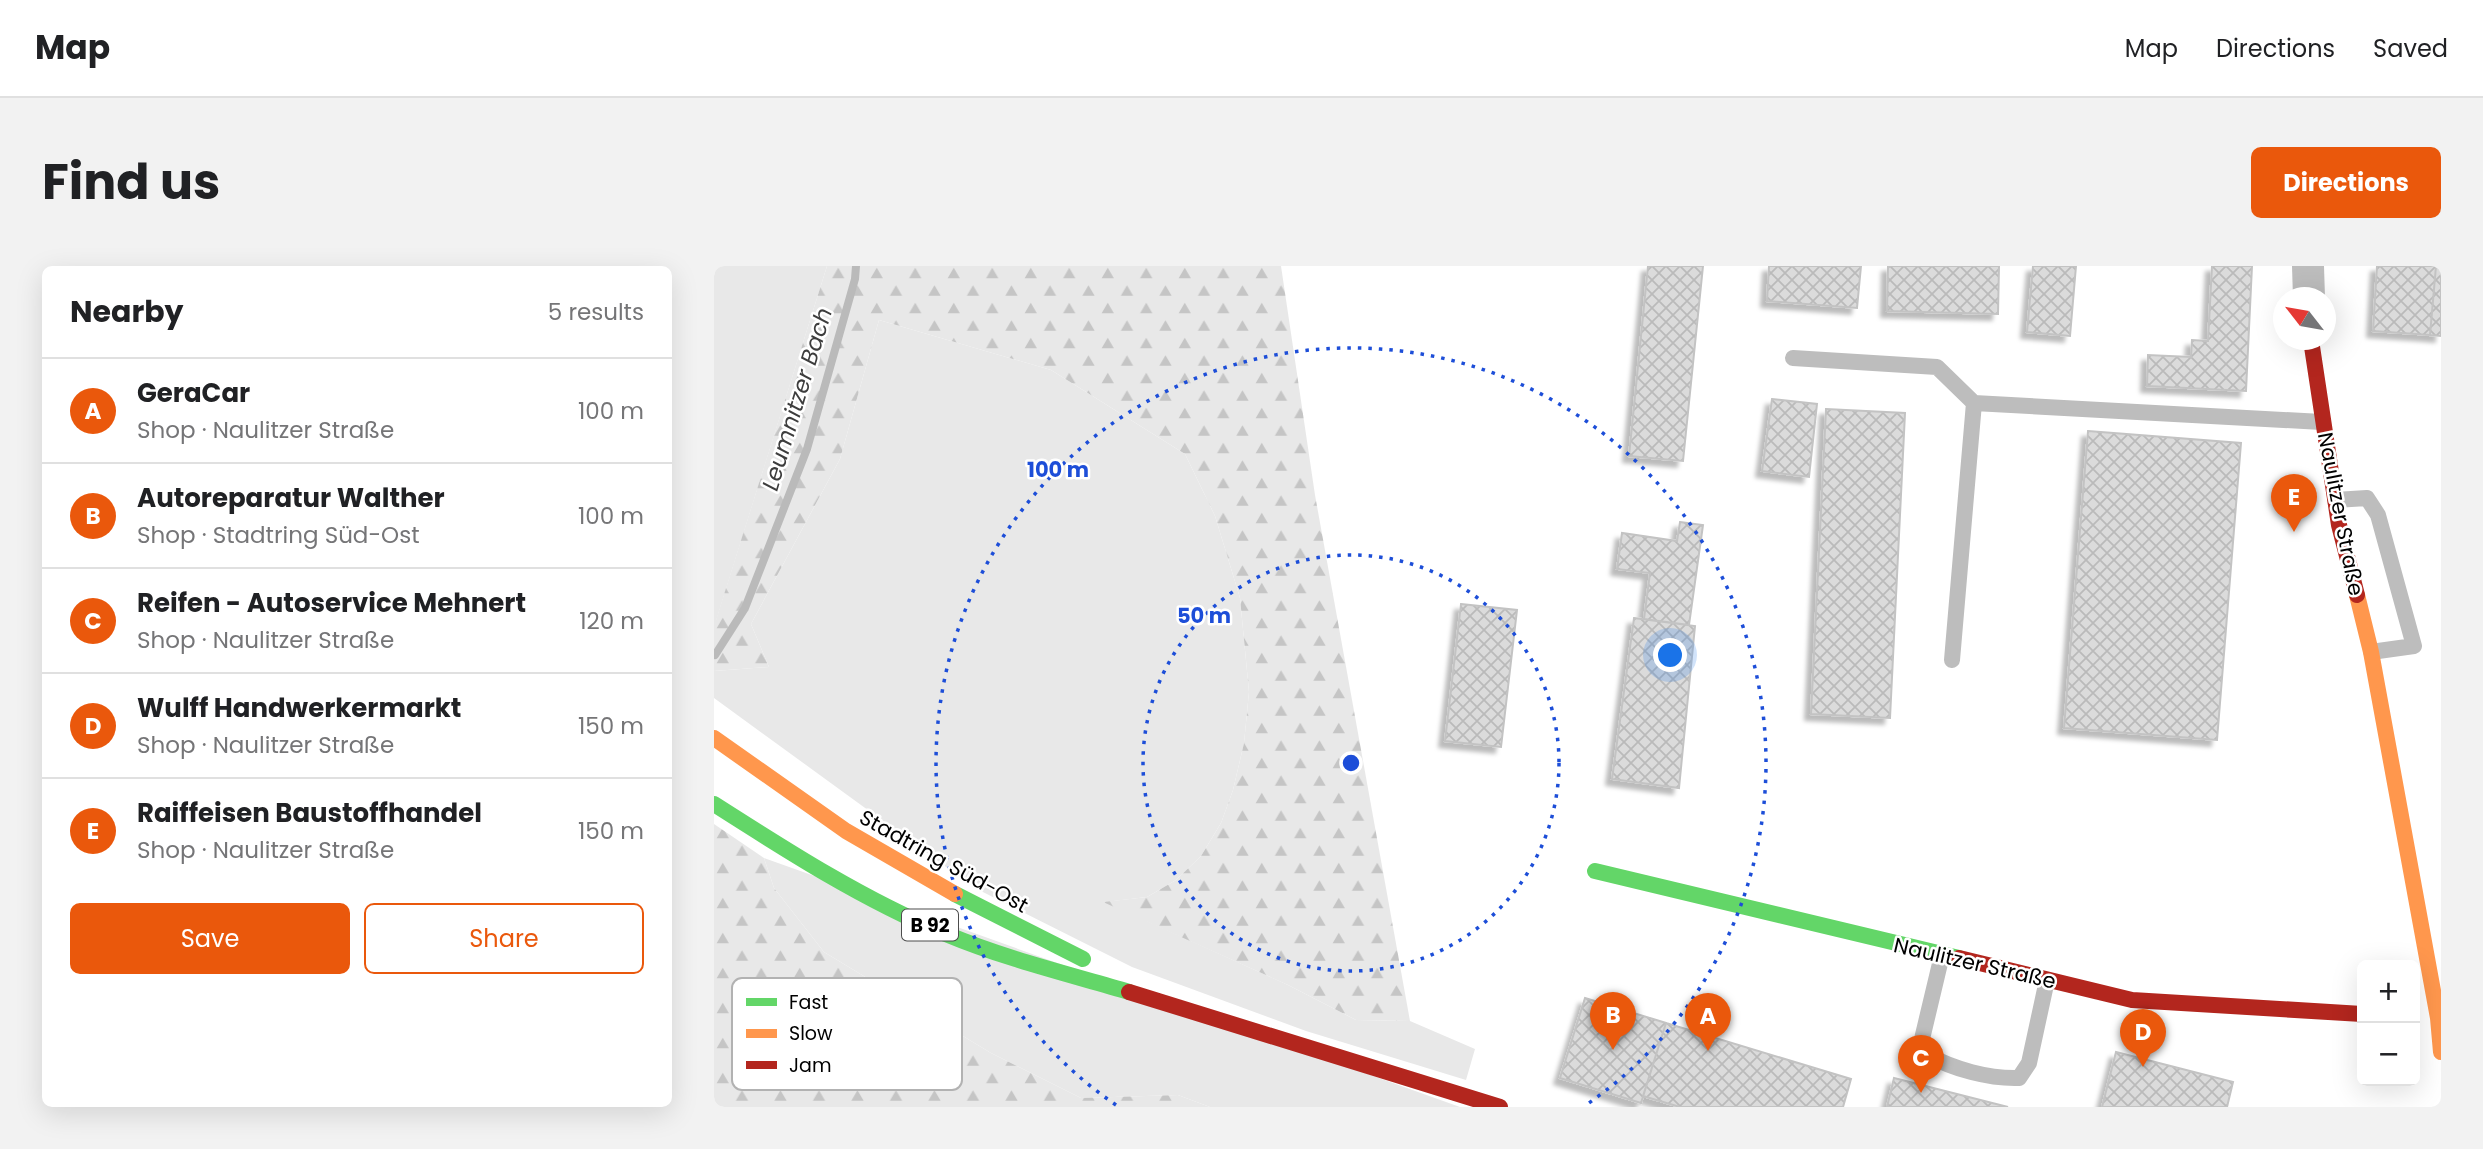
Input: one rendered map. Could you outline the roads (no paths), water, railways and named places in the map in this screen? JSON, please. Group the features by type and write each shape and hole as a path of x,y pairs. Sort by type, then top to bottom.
{"street":[{"path":"2308,266 2309,287"},
{"name":"Naulitzer Straße","path":"2312,350 2334,500 2371,652 2431,1018 2441,1052"},
{"name":"Stadtring Süd-Ost","path":"714,738 846,831 960,897 1165,1002"},
{"name":"Stadtring Süd-Ost","path":"714,804 775,843 843,881 909,916 979,947 1500,1107"},
{"name":"Naulitzer Straße","path":"1595,871 2132,1000 2357,1014"}],"lane":[{"path":"1793,358 1937,367 1973,404 2322,422"},
{"path":"1952,660 1973,404"},
{"path":"2334,500 2367,498 2378,514 2414,646 2371,652"},
{"path":"1942,955 1922,1040 1928,1055 1943,1063 2004,1078 2019,1077 2029,1063 2047,980"}],"waterway":[{"name":"Leumnitzer Bach","path":"715,655 745,608 807,449 855,279 856,266"}],"place":[{"name":"Raiffeisen Baustoffhandel","path":"2294,532"},
{"name":"Autoreparatur Walther","path":"1613,1050"},
{"name":"GeraCar","path":"1708,1051"},
{"name":"Wulff Handwerkermarkt","path":"2143,1067"},
{"name":"Reifen - Autoservice Mehnert","path":"1921,1093"}]}
